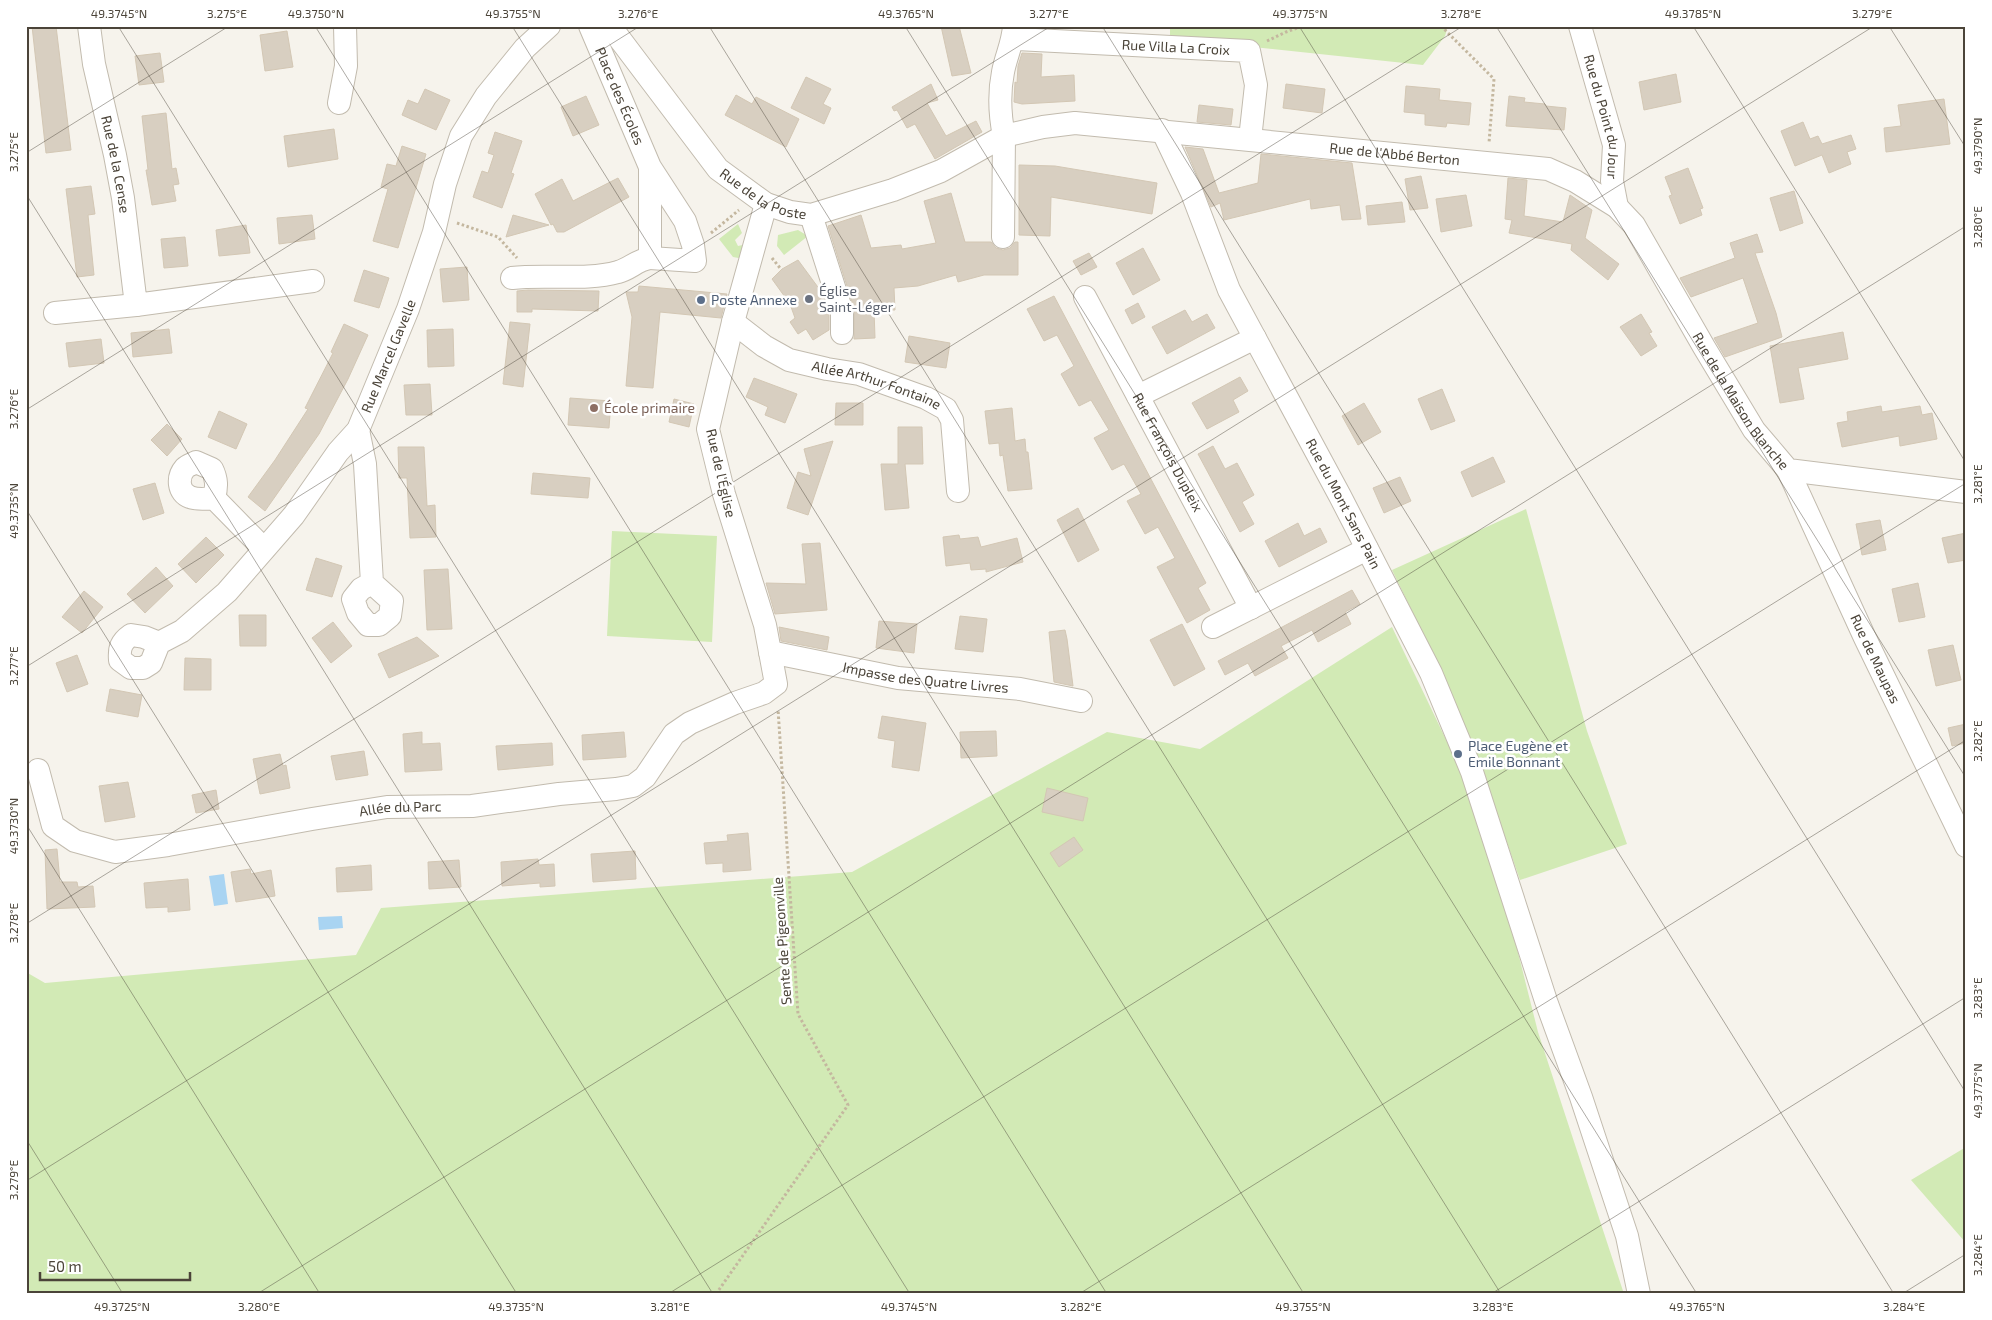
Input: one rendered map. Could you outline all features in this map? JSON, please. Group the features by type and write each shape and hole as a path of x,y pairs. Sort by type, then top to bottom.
{"street":[{"name":"Rue de la Cense","path":"89,26 94,64 124,198 136,305"},
{"path":"339,103 346,66 345,26"},
{"name":"Rue Marcel Gavelle","path":"159,643 182,631 227,592 294,515 338,452 358,430 408,308 461,136 486,96 525,48 549,26"},
{"name":"Place des Écoles","path":"590,26 650,167 685,221 693,244 695,261 650,258 650,167"},
{"name":"Rue de la Poste","path":"610,26 718,169 766,204 790,212 811,214 918,181 941,171 1004,136 1043,127 1075,123 1162,130"},
{"name":"Rue du Point du Jour","path":"1580,26 1614,145 1612,181 1617,207"},
{"path":"1003,237 1004,136 1001,120 1003,73 1014,32"},
{"name":"Rue Villa La Croix","path":"1014,32 1249,51 1256,85 1250,139"},
{"name":"Rue de l'Abbé Berton","path":"1162,130 1548,169 1574,181 1617,207"},
{"name":"Rue du Mont Sans Pain","path":"1162,130 1192,193 1229,290 1367,548 1431,673 1472,772 1508,885 1618,1208 1639,1294"},
{"name":"Rue de l'Église","path":"766,204 733,322 708,429 724,494 765,625 776,684"},
{"name":"Rue de la Maison Blanche","path":"1617,207 1634,225 1754,430 1788,470 1966,492"},
{"path":"811,214 840,305 842,332"},
{"path":"520,277 591,275 619,272 640,260 650,258"},
{"path":"55,313 136,305 313,282"},
{"name":"Rue François Dupleix","path":"1086,297 1251,608"},
{"name":"Allée Arthur Fontaine","path":"733,322 764,346 789,360 859,374 926,398 946,409 952,420 958,491"},
{"path":"1138,396 1255,338"},
{"path":"358,430 365,464 372,583"},
{"name":"Rue de Maupas","path":"1788,470 1865,638 1966,846"},
{"path":"214,498 264,549"},
{"path":"1213,627 1367,548"},
{"name":"Impasse des Quatre Livres","path":"770,652 898,678 1020,688 1082,701"},
{"name":"Allée du Parc","path":"38,770 53,826 74,841 115,852 168,845 387,807 472,806 560,794 616,790 633,786 645,777 674,734 690,723 764,692 776,684"}],"path":[{"path":"1249,51 1286,32 1304,26"},
{"path":"1441,26 1494,79 1487,163"},
{"path":"714,231 734,215"},
{"path":"437,217 498,237 523,264 520,277"},
{"name":"Sente de Pigeonville","path":"716,1294 848,1105 798,1014 776,684"}],"green space":[{"path":"1170,26 1448,26 1445,36 1423,65 1170,38"},
{"path":"738,224 742,233 735,240 738,246 747,244 744,259 733,257 719,239"},
{"path":"798,230 808,236 784,255 777,246 778,235"},
{"path":"1526,509 1587,731 1627,844 1520,880 1481,768 1440,669 1392,570"},
{"path":"612,531 717,536 712,642 607,636"},
{"path":"1392,627 1464,777 1502,889 1538,1032 1624,1294 26,1294 26,972 45,983 356,955 381,908 852,872 1107,732 1200,749"},
{"path":"1966,1147 1966,1243 1911,1180"}],"water":[{"path":"224,874 228,904 214,906 209,876"},
{"path":"342,916 343,928 319,930 318,917"}],"building":[{"path":"32,26 56,26 71,150 46,153"},
{"path":"941,26 959,26 971,73 952,76"},
{"path":"287,31 293,67 265,71 260,35"},
{"path":"160,53 164,82 139,85 135,56"},
{"path":"1022,53 1042,54 1041,77 1074,75 1075,101 1022,104 1014,102 1015,82 1017,83 1018,66"},
{"path":"1676,74 1681,102 1644,110 1639,82"},
{"path":"806,77 831,89 823,104 831,108 824,124 791,108"},
{"path":"931,84 938,100 927,103 946,136 976,121 982,132 935,159 915,124 907,128 897,110 894,111 892,107"},
{"path":"1286,84 1325,89 1322,113 1283,108"},
{"path":"1406,86 1440,89 1439,100 1471,103 1469,125 1447,123 1446,127 1425,125 1425,114 1404,112"},
{"path":"425,89 450,100 436,130 402,115 408,100 418,104"},
{"path":"736,95 752,104 756,97 799,119 786,147 725,115"},
{"path":"586,96 599,125 573,136 561,107"},
{"path":"1509,96 1525,98 1524,102 1566,108 1564,130 1506,126"},
{"path":"1944,99 1950,144 1886,152 1884,128 1901,126 1898,105"},
{"path":"1199,105 1233,109 1231,125 1197,122"},
{"path":"166,113 172,169 176,168 179,184 173,185 176,201 152,205 146,170 148,170 142,116"},
{"path":"1803,122 1810,139 1818,136 1822,144 1851,135 1856,149 1847,152 1851,164 1829,173 1822,155 1795,166 1781,131"},
{"path":"334,129 338,159 288,167 284,136"},
{"path":"495,132 522,141 511,173 514,174 502,208 473,197 482,171 488,173 494,155 488,153"},
{"path":"402,146 426,154 398,248 373,241 388,189 381,187 387,164 396,166"},
{"path":"1185,147 1203,149 1219,193 1258,183 1261,154 1352,163 1361,219 1342,220 1340,205 1311,209 1310,199 1224,220 1220,203 1211,207"},
{"path":"1019,165 1055,166 1157,183 1152,214 1051,197 1050,236 1019,235"},
{"path":"1688,168 1703,208 1700,209 1702,215 1680,224 1669,196 1672,195 1665,177"},
{"path":"1421,176 1428,208 1410,210 1405,179"},
{"path":"618,178 629,197 564,232 557,232 553,224 551,225 535,194 562,179 573,201"},
{"path":"1508,178 1527,180 1524,216 1563,222 1570,195 1592,210 1585,238 1619,264 1608,280 1571,250 1572,244 1509,233 1512,220 1505,219"},
{"path":"91,186 95,214 88,215 94,275 77,277 66,189"},
{"path":"1794,191 1803,223 1780,231 1770,198"},
{"path":"951,193 965,242 991,242 996,248 1003,250 1010,248 1015,242 1018,242 1018,275 984,275 958,282 956,275 918,286 894,288 895,310 874,310 875,338 854,339 854,308 828,226 861,215 871,248 901,245 902,249 936,243 924,201"},
{"path":"1466,195 1472,226 1441,232 1436,199"},
{"path":"1402,202 1405,222 1368,225 1366,206"},
{"path":"312,215 315,239 279,244 277,218"},
{"path":"513,215 549,225 506,237"},
{"path":"246,225 250,253 219,256 216,230"},
{"path":"1757,234 1763,252 1755,253 1776,313 1782,337 1725,357 1714,338 1758,323 1743,278 1691,297 1680,278 1735,258 1730,243"},
{"path":"185,237 188,266 164,268 161,239"},
{"path":"1143,248 1160,280 1133,295 1116,263"},
{"path":"1089,253 1097,267 1081,275 1073,261"},
{"name":"Église Saint-Léger","path":"798,260 823,294 829,314 829,330 813,340 806,329 798,334 790,322 795,318 790,304 772,279 782,269"},
{"path":"467,267 469,300 443,302 440,269"},
{"path":"364,270 389,278 379,308 354,301"},
{"path":"639,286 727,294 721,318 660,312 653,388 626,386 632,317 626,292 638,292"},
{"path":"517,291 599,291 598,311 532,309 532,312 517,312"},
{"path":"1054,296 1206,583 1198,588 1210,610 1187,623 1157,567 1175,558 1158,527 1145,534 1127,501 1141,494 1124,464 1112,470 1094,438 1109,430 1091,400 1079,406 1061,374 1074,366 1057,335 1044,341 1027,309"},
{"path":"1138,303 1145,317 1132,324 1125,310"},
{"path":"1185,310 1192,322 1207,314 1215,328 1167,354 1152,327"},
{"path":"1641,314 1652,332 1649,333 1657,346 1641,356 1620,327"},
{"path":"510,322 530,324 523,387 503,384"},
{"path":"344,324 368,335 348,379 319,434 265,511 248,497 308,409 305,408 333,353 331,352"},
{"path":"169,329 172,353 133,357 131,333"},
{"path":"453,329 454,366 428,367 427,330"},
{"path":"1843,332 1848,359 1798,368 1804,399 1780,403 1770,346"},
{"path":"909,336 950,343 946,368 905,362"},
{"path":"101,339 104,363 69,367 66,343"},
{"path":"1240,377 1248,391 1233,400 1239,412 1207,429 1192,403"},
{"path":"754,378 797,394 785,423 765,415 768,407 746,397"},
{"path":"430,384 432,415 406,415 404,385"},
{"path":"1442,389 1455,421 1431,430 1418,399"},
{"path":"570,398 611,401 609,428 568,425"},
{"path":"674,399 694,404 689,427 669,422"},
{"path":"836,403 863,403 863,425 835,425"},
{"path":"1364,403 1381,432 1358,445 1342,416"},
{"path":"1881,406 1882,412 1920,406 1922,415 1932,413 1937,439 1900,446 1899,436 1842,447 1837,423 1848,421 1847,412"},
{"path":"1012,408 1015,441 1025,439 1032,489 1008,491 1003,455 1000,456 999,443 989,444 985,411"},
{"path":"219,411 247,424 236,449 208,437"},
{"path":"167,424 182,439 167,456 151,440"},
{"path":"898,427 922,427 923,464 905,464 909,508 885,510 881,464 898,464"},
{"path":"833,441 808,515 787,508 798,472 811,476 804,449"},
{"path":"1213,446 1225,469 1237,463 1254,495 1242,502 1254,524 1240,532 1198,454"},
{"path":"398,447 424,447 427,506 435,505 436,537 410,538 407,478 399,478"},
{"path":"1493,457 1505,482 1472,497 1461,472"},
{"path":"533,473 590,478 588,498 531,494"},
{"path":"1400,477 1411,501 1384,513 1373,488"},
{"path":"155,483 164,513 143,520 133,489"},
{"path":"1078,508 1099,550 1078,562 1057,520"},
{"path":"1880,520 1886,550 1862,555 1856,524"},
{"path":"1298,523 1304,536 1320,528 1327,542 1279,567 1265,541"},
{"path":"1966,533 1966,560 1948,563 1942,538"},
{"path":"959,535 960,539 978,537 981,547 1017,538 1023,562 986,572 986,569 971,570 970,563 946,566 943,537"},
{"path":"206,537 224,555 196,583 178,564"},
{"path":"820,543 827,610 775,614 766,583 806,584 802,544"},
{"path":"316,558 342,566 332,597 306,590"},
{"path":"156,567 173,586 145,613 127,594"},
{"path":"448,569 452,629 427,630 424,570"},
{"path":"1918,583 1925,617 1899,622 1892,589"},
{"path":"1352,590 1360,604 1345,612 1351,624 1318,642 1312,630 1281,646 1288,658 1255,676 1248,663 1225,675 1218,661"},
{"path":"84,591 103,607 82,633 62,617"},
{"path":"239,615 266,615 266,646 240,646"},
{"path":"960,616 987,619 983,652 955,649"},
{"path":"879,621 917,624 914,653 876,648"},
{"path":"333,622 352,646 331,663 312,638"},
{"path":"1182,624 1205,669 1174,686 1150,640"},
{"path":"779,627 829,637 827,650 781,641"},
{"path":"1065,630 1073,686 1054,682 1049,632"},
{"path":"417,637 439,656 389,678 378,654"},
{"path":"1953,645 1961,680 1936,686 1928,650"},
{"path":"77,655 88,684 67,692 56,663"},
{"path":"185,658 211,659 211,690 184,690"},
{"path":"110,689 142,695 138,717 106,711"},
{"path":"882,716 926,723 919,771 892,767 895,741 878,738"},
{"path":"1966,724 1966,743 1952,746 1948,728"},
{"path":"996,731 997,756 961,758 960,732"},
{"path":"422,732 422,744 440,743 442,770 405,772 403,734"},
{"path":"624,732 626,757 583,760 582,735"},
{"path":"552,743 553,765 498,770 496,746"},
{"path":"364,751 368,775 336,780 331,756"},
{"path":"280,754 283,766 286,765 290,788 260,794 253,759"},
{"path":"128,782 135,817 105,822 99,786"},
{"path":"1047,788 1088,798 1083,821 1042,812"},
{"path":"216,790 219,809 196,813 192,795"},
{"path":"748,833 751,870 723,872 723,863 706,864 704,843 728,841 727,835"},
{"path":"1074,837 1083,850 1059,867 1050,853"},
{"path":"57,849 60,882 77,882 78,887 93,886 95,907 47,909 45,850"},
{"path":"635,851 636,879 593,882 591,854"},
{"path":"538,859 539,865 554,864 555,886 540,887 540,883 502,886 501,862"},
{"path":"459,860 461,887 429,889 428,862"},
{"path":"371,865 372,890 337,892 336,868"},
{"path":"250,869 251,874 271,870 275,896 236,902 231,872"},
{"path":"188,879 190,910 168,912 168,907 146,908 144,883"}],"place":[{"name":"Église Saint-Léger","path":"809,299"},
{"name":"Poste Annexe","path":"701,300"},
{"name":"École primaire","path":"594,408"},
{"name":"Place Eugène et Emile Bonnant","path":"1458,754"}]}
